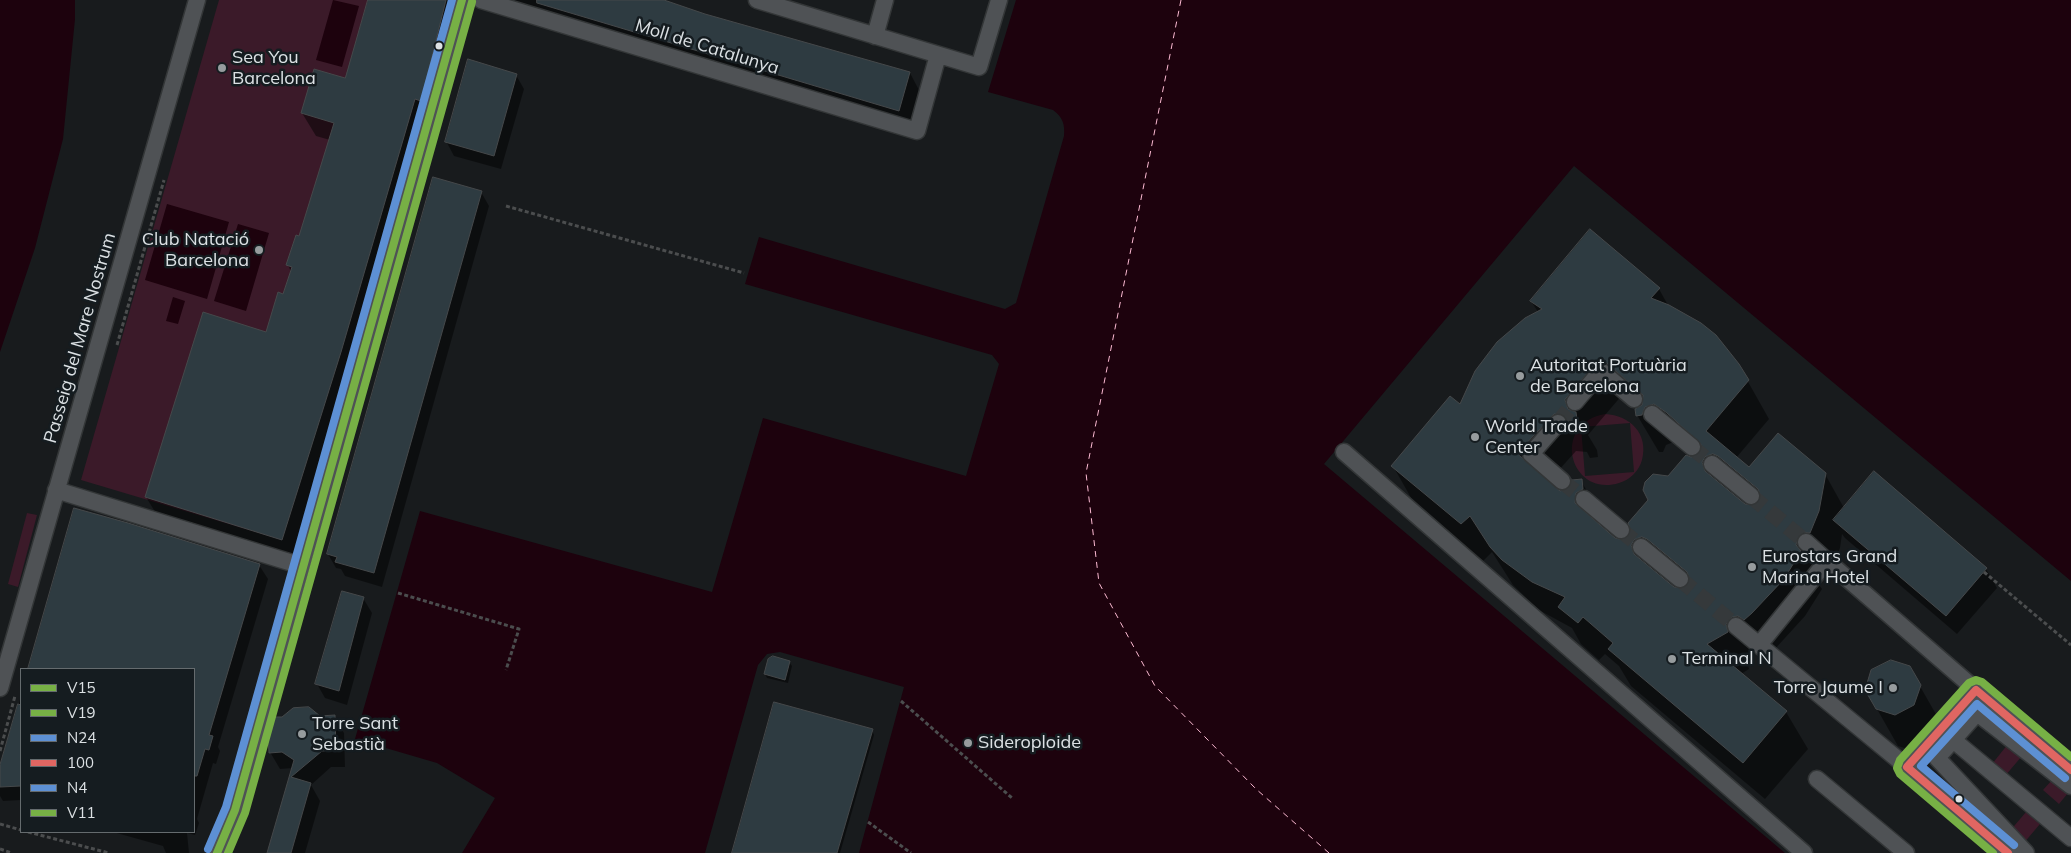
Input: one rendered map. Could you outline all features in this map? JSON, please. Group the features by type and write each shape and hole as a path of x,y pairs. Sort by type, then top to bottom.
{"street":[{"name":"Passeig del Mare Nostrum","path":"0,688 197,0"},
{"path":"217,853 236,810 302,566 462,0"},
{"path":"760,0 979,67 999,0"},
{"path":"875,36 885,0"},
{"name":"Moll de Catalunya","path":"489,1 917,131 938,55"},
{"path":"1575,402 1601,371 1634,399"},
{"path":"1652,414 1692,447"},
{"path":"1558,422 1531,454 1562,481"},
{"path":"1344,452 1804,853"},
{"path":"1712,464 1751,496"},
{"path":"56,490 302,566"},
{"path":"1584,499 1622,530"},
{"path":"1806,542 2071,770"},
{"path":"1641,547 1680,580"},
{"path":"1759,645 1827,561"},
{"path":"1736,626 2008,853"},
{"path":"1907,768 1976,690"},
{"path":"2026,853 1938,758 1950,736 1977,712 2071,786"},
{"path":"1950,736 2071,838"},
{"path":"1817,779 1906,853"}],"path":[{"path":"506,206 744,273"},
{"path":"1984,572 2071,646"},
{"path":"398,593 519,629 506,670"},
{"path":"0,751 16,690"},
{"path":"901,701 1012,798"},
{"path":"868,822 911,853"},
{"path":"0,824 20,830"},
{"path":"32,833 109,853"},
{"path":"0,849 12,853"}],"shaded area":[{"path":"0,0 75,0 75,19 63,139 35,248 0,352"},
{"name":"Club Natació Barcelona","path":"219,0 446,0 421,101 415,100 282,540 81,480"},
{"path":"333,0 359,6 342,67 316,60"},
{"path":"1016,0 2071,0 2071,581 1574,166 1324,464 1785,853 859,853 904,687 780,652 767,654 758,665 705,853 462,853 495,798 437,763 355,739 420,511 712,592 763,418 966,476 999,364 992,355 745,284 759,237 1005,309 1016,303 1064,136 1064,125 1061,118 1053,110 988,92"},
{"path":"167,204 229,222 207,299 145,280"},
{"path":"238,224 269,233 246,311 214,301"},
{"path":"173,297 185,301 178,324 166,321"},
{"path":"1605,414 1614,415 1630,422 1640,434 1643,442 1641,464 1630,477 1623,482 1602,485 1588,480 1579,470 1573,458 1572,444 1577,431 1588,420","holes":["1630,423 1634,472 1585,476 1581,427"]},
{"path":"27,513 37,515 18,587 8,584"},
{"path":"2008,744 2022,756 2005,776 1992,764"},
{"path":"2052,780 2068,793 2059,804 2043,790"},
{"path":"2026,812 2040,824 2023,844 2009,832"}],"building":[{"path":"368,0 446,0 421,101 415,99 341,352 282,540 145,497 203,312 266,332 278,292 283,294 292,267 286,265 296,235 299,236 334,123 301,113 314,69 345,78"},
{"path":"537,0 664,0 705,14 910,72 899,111 537,3"},
{"path":"468,59 517,74 494,156 445,142"},
{"path":"433,177 482,191 374,573 335,562 337,557 327,554"},
{"name":"World Trade Center","path":"1590,229 1660,288 1651,298 1669,305 1701,323 1716,335 1749,380 1706,431 1749,467 1778,433 1826,473 1819,511 1810,533 1803,532 1798,536 1796,545 1801,551 1784,579 1744,620 1738,616 1732,617 1726,624 1728,632 1707,644 1787,711 1743,763 1608,649 1613,643 1583,617 1578,623 1558,607 1565,597 1532,582 1502,560 1490,547 1470,516 1461,524 1391,466 1450,396 1460,404 1475,371 1497,342 1525,318 1542,309 1530,301","holes":["1601,358 1643,395 1642,405 1635,409 1636,416 1642,415 1645,407 1654,404 1667,413 1701,444 1699,454 1691,457 1686,455 1668,476 1653,474 1645,482 1643,490 1648,500 1628,523 1631,532 1624,540 1615,538 1575,503 1576,493 1583,489 1582,479 1572,480 1569,488 1560,491 1519,455 1523,447 1554,414 1564,415 1568,421 1577,420 1576,412 1568,409 1565,400","1713,454 1718,456 1758,489 1761,497 1758,503 1754,505 1745,504 1705,471 1702,462 1705,457","1642,537 1647,539 1687,572 1690,580 1687,586 1683,588 1674,587 1634,554 1631,545 1634,540"]},
{"path":"1874,471 1987,568 1946,616 1833,520"},
{"path":"74,508 260,564 209,735 213,736 209,750 205,749 197,776 195,776 195,668 28,668"},
{"path":"342,591 364,597 339,691 315,684"},
{"path":"773,656 790,661 785,680 764,674 768,659"},
{"name":"Torre Jaume I","path":"1891,660 1910,666 1921,685 1914,705 1895,715 1876,709 1865,690 1871,670"},
{"path":"774,702 873,729 837,853 732,853"},
{"path":"18,704 20,705 20,786 0,787 0,765"},
{"path":"309,707 320,716 335,715 336,750 322,751 291,777 311,783 291,853 267,853 294,760 282,752 269,753 268,728 271,717 282,717 293,708"}],"ferry route":[{"path":"1181,0 1086,473 1099,583 1155,686 1256,789 1329,853"}],"tunnel":[{"path":"1558,423 1575,402"},
{"path":"1692,447 1712,464"},
{"path":"1562,481 1584,499"},
{"path":"1751,496 1806,542"},
{"path":"1621,530 1641,547"},
{"path":"1680,579 1736,626"}],"transit line":[{"name":"N24","path":"208,849 226,807 452,0"},
{"name":"V15","path":"217,853 235,810 462,0"},
{"name":"V19","path":"228,853 245,813 472,2"},
{"name":"V11","path":"1993,853 1900,774 1897,768 1900,760 1969,683 1976,680 1982,682 2071,757"},
{"name":"100","path":"2008,853 1907,767 1976,690 2071,770"},
{"name":"N4","path":"2014,845 1921,766 1977,704 2065,778"}],"place":[{"name":"Sea You Barcelona","path":"222,68"},
{"name":"Club Natació Barcelona","path":"259,250"},
{"name":"Autoritat Portuària de Barcelona","path":"1520,376"},
{"name":"World Trade Center","path":"1475,437"},
{"name":"Eurostars Grand Marina Hotel","path":"1752,567"},
{"name":"Terminal N","path":"1672,659"},
{"name":"Torre Jaume I","path":"1893,688"},
{"name":"Torre Sant Sebastià","path":"302,734"},
{"name":"Sideroploide","path":"968,743"}]}
